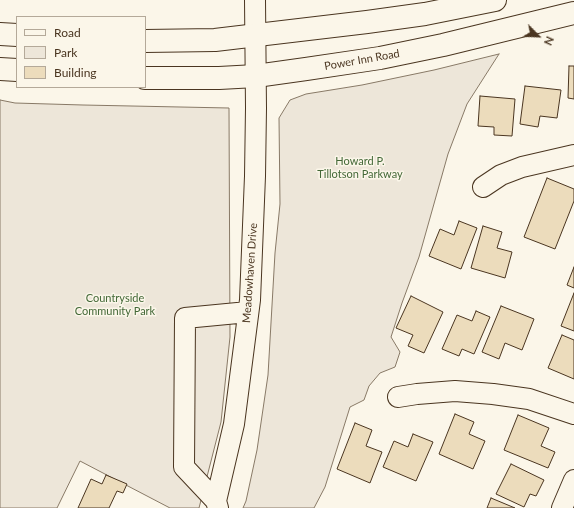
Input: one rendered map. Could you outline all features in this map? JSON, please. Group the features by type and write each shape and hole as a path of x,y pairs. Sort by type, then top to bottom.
{"main road":[{"path":"146,41 214,40 425,14 481,2"},
{"name":"Power Inn Road","path":"146,78 219,78 256,76 306,69 401,54 574,13"},
{"path":"0,34 16,35"},
{"path":"0,69 16,70"}],"street":[{"name":"Meadowhaven Drive","path":"217,504 234,424 250,300 255,176 255,0"},
{"path":"483,187 501,175 522,168 574,155"},
{"path":"217,504 184,467 185,318 248,312"},
{"path":"398,397 455,391 493,394 529,399 574,414"},
{"path":"562,508 574,480"}],"green space":[{"name":"Howard P. Tillotson Parkway","path":"499,54 467,104 448,154 419,257 391,337 400,352 395,367 380,373 369,386 364,400 350,407 325,487 314,508 243,508 246,501 257,450 268,375 275,253 280,204 279,118 290,100 306,94 362,85 434,70"},
{"name":"Countryside Community Park","path":"0,100 15,103 229,108 230,337 221,422 199,508 170,508 80,461 57,508 0,508"}],"building":[{"path":"569,66 574,66 574,99 568,98"},
{"path":"525,86 561,90 557,118 540,116 538,127 520,124"},
{"path":"480,96 515,99 512,136 494,135 494,127 478,126"},
{"path":"547,178 574,189 574,201 555,249 524,237"},
{"path":"459,221 477,228 461,269 429,256 440,229 454,235"},
{"path":"483,226 502,232 497,248 512,252 505,278 471,268"},
{"path":"574,267 574,288 567,285"},
{"path":"574,293 574,331 561,326"},
{"path":"411,296 443,312 424,353 408,346 413,335 396,328"},
{"path":"501,306 534,319 522,350 505,343 499,359 482,352"},
{"path":"476,311 490,317 474,354 462,349 459,356 442,349 457,315 472,321"},
{"path":"562,335 574,340 574,379 548,368"},
{"path":"455,414 474,422 469,434 485,441 473,469 439,454"},
{"path":"518,415 549,428 541,446 555,452 548,468 504,450"},
{"path":"355,423 372,430 366,446 382,452 370,483 337,469"},
{"path":"413,434 433,442 416,481 383,467 394,441 408,447"},
{"path":"511,464 544,480 536,496 530,494 524,507 496,494"},
{"path":"106,475 127,484 123,493 117,491 109,508 78,508 91,479 102,484"},
{"path":"491,498 515,508 487,508"}]}
